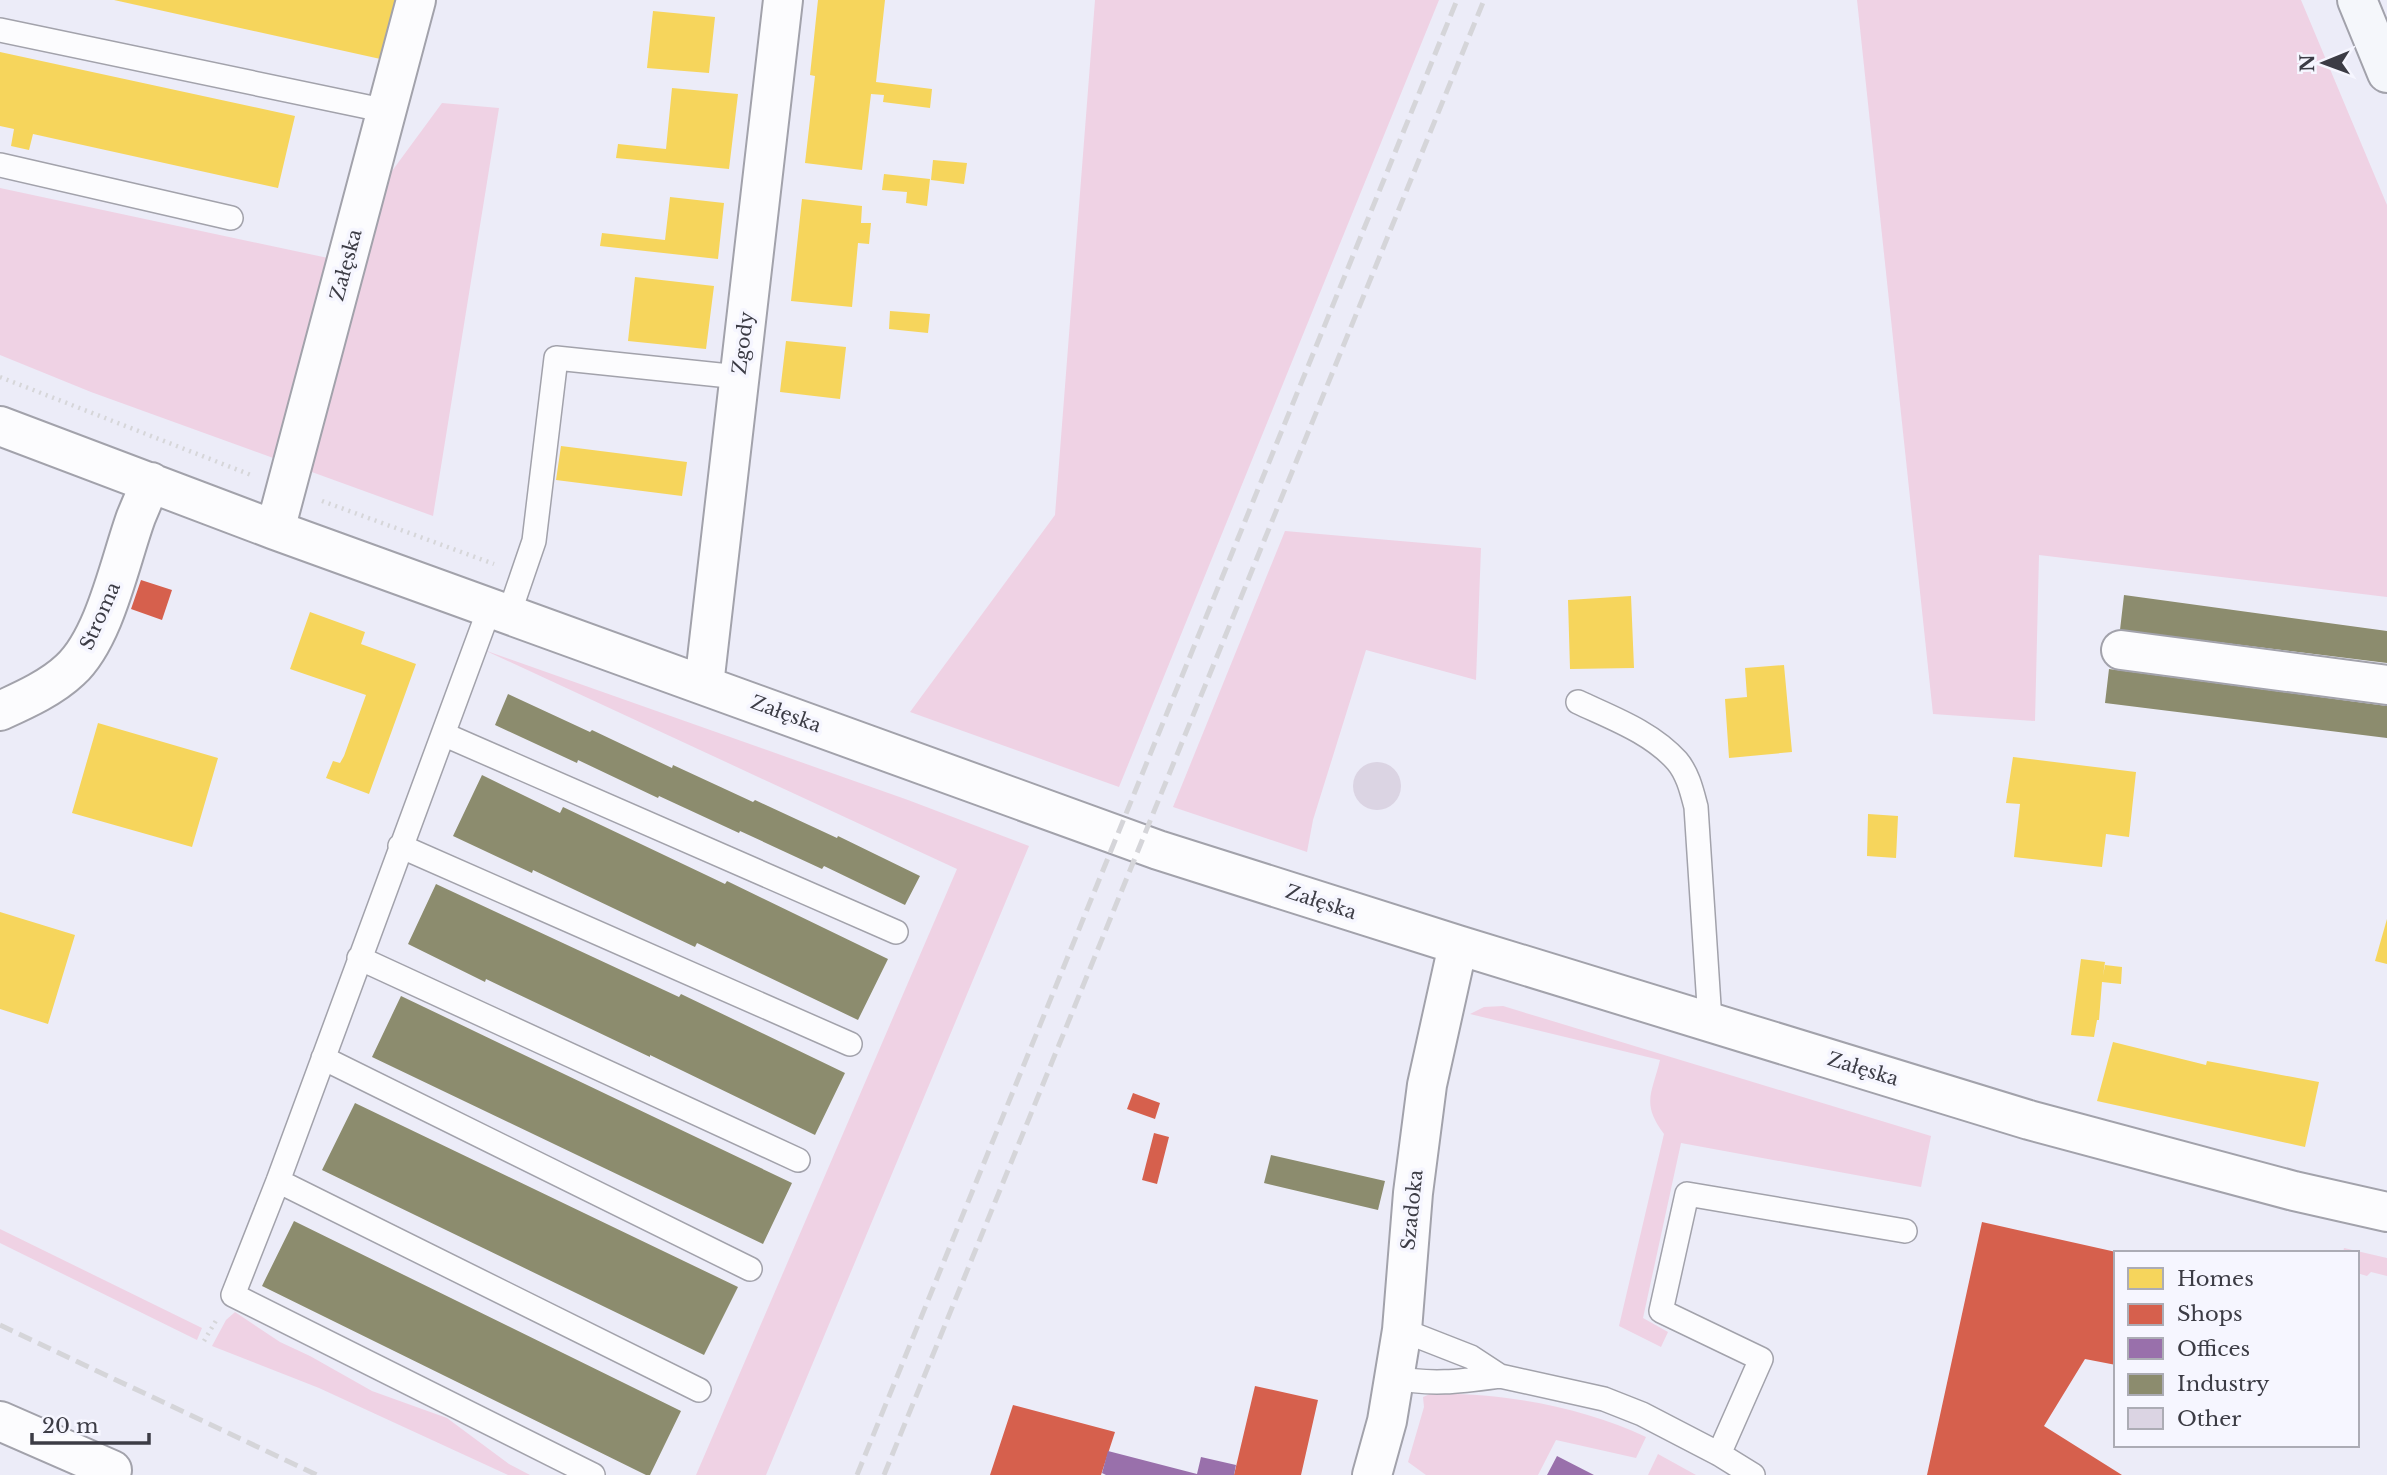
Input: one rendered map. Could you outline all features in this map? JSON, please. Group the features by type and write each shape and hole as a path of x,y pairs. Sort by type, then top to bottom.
{"street":[{"name":"Załęska","path":"275,530 416,0"},
{"name":"Zgody","path":"704,685 783,0"},
{"path":"2357,0 2387,73"},
{"name":"Załęska","path":"0,426 275,530 1158,850 2029,1120 2294,1191 2387,1212"},
{"name":"Stroma","path":"0,711 36,694 69,672 80,660 100,623 136,517 151,482"},
{"path":"2122,650 2387,685"},
{"name":"Szadoka","path":"1372,1475 1387,1421 1402,1330 1413,1193 1427,1085 1458,945"},
{"path":"0,1421 114,1473"}],"lane":[{"path":"0,30 387,111"},
{"path":"0,165 231,218"},
{"path":"593,1475 233,1295 278,1181 443,734 534,541 556,358 739,377"},
{"path":"1578,702 1647,736 1679,762 1690,784 1696,807 1710,1021"},
{"path":"443,734 896,932"},
{"path":"400,846 849,1044"},
{"path":"359,958 798,1160"},
{"path":"323,1058 750,1269"},
{"path":"278,1181 699,1390"},
{"path":"1719,1454 1761,1359 1661,1311 1687,1194 1905,1231"},
{"path":"1402,1330 1471,1357 1500,1377"},
{"path":"1394,1377 1416,1382 1447,1382 1500,1377 1604,1399 1642,1414 1753,1475"}],"shaded area":[{"path":"1095,0 1439,0 1119,787 910,712 1055,515"},
{"path":"1857,0 2301,0 2387,205 2387,597 2039,555 2035,721 1933,714"},
{"path":"442,103 499,108 433,516 91,392 0,355 0,188 328,258"},
{"path":"1285,531 1481,548 1476,680 1366,650 1313,820 1307,852 1173,807"},
{"path":"484,650 908,800 1029,846 766,1475 696,1475 957,869"},
{"path":"1503,1006 1931,1136 1921,1187 1681,1143 1643,1318 1668,1332 1661,1347 1619,1326 1664,1134 1653,1114 1650,1098 1660,1060 1470,1014 1484,1007"},
{"path":"0,1229 202,1328 197,1340 0,1243"},
{"path":"2359,1251 2387,1258 2387,1276 2371,1272 2367,1276 2359,1274"},
{"path":"235,1312 280,1342 372,1391 447,1418 509,1464 530,1475 508,1475 319,1388 212,1346 226,1320"},
{"path":"1430,1394 1484,1396 1541,1404 1596,1417 1646,1437 1636,1458 1556,1440 1538,1475 1426,1475 1408,1462 1424,1407 1423,1397"},
{"path":"1658,1454 1696,1475 1648,1475"}],"building: Homes":[{"path":"114,0 398,0 385,60"},
{"path":"818,0 885,0 876,82 932,89 930,108 883,102 884,95 871,94 862,170 805,163 815,76 810,75"},
{"path":"653,11 715,17 709,73 647,68"},
{"path":"0,52 295,116 278,188 33,134 29,150 11,146 14,129 0,126"},
{"path":"672,88 738,94 729,169 616,158 618,144 666,149"},
{"path":"933,160 967,163 964,184 931,180"},
{"path":"884,174 930,179 927,206 906,203 907,192 882,190"},
{"path":"670,197 724,203 718,259 600,246 602,233 665,240"},
{"path":"802,199 862,206 861,223 871,223 869,244 858,243 852,307 791,301"},
{"path":"635,277 714,286 706,349 628,341"},
{"path":"890,311 930,314 928,333 889,329"},
{"path":"786,341 846,347 840,399 780,392"},
{"path":"561,446 687,462 682,496 556,480"},
{"path":"1631,596 1634,668 1570,669 1568,600"},
{"path":"310,612 365,632 361,644 416,664 369,794 326,778 333,761 340,763 344,756 366,695 290,669"},
{"path":"1784,665 1792,752 1729,758 1725,699 1747,697 1745,668"},
{"path":"98,723 218,758 192,847 72,813"},
{"path":"2013,757 2136,772 2129,837 2106,834 2102,867 2014,857 2020,804 2006,803"},
{"path":"1868,814 1898,816 1896,858 1867,856"},
{"path":"0,912 75,935 48,1024 0,1009"},
{"path":"2387,919 2387,964 2375,961"},
{"path":"2081,959 2105,962 2103,976 2105,965 2122,967 2121,984 2102,982 2099,1020 2094,1037 2071,1035"},
{"path":"2113,1042 2206,1065 2207,1061 2319,1082 2305,1147 2097,1101"}],"building: Shops":[{"path":"141,580 172,590 162,620 131,609"},
{"path":"1133,1093 1160,1103 1155,1119 1127,1109"},
{"path":"1154,1133 1169,1137 1157,1184 1142,1180"},
{"path":"1982,1222 2114,1252 2114,1365 2085,1359 2044,1426 2122,1475 1927,1475"},
{"path":"1255,1386 1318,1400 1301,1475 1234,1475"},
{"path":"1013,1405 1115,1432 1101,1475 990,1475"}],"building: Offices":[{"path":"1108,1451 1197,1474 1201,1457 1236,1465 1234,1475 1106,1475 1102,1473"},
{"path":"1557,1456 1594,1475 1547,1475"}],"building: Industry":[{"path":"2124,595 2387,631 2387,663 2120,630"},
{"path":"2109,669 2387,706 2387,738 2105,703"},
{"path":"508,694 672,768 673,765 753,802 755,800 837,838 838,836 920,876 905,905 824,866 822,869 578,760 577,763 495,725"},
{"path":"482,775 560,813 563,807 725,884 727,881 888,959 858,1020 697,943 695,947 533,870 532,873 453,836"},
{"path":"436,884 679,997 681,994 845,1073 815,1135 650,1055 486,979 485,982 408,944"},
{"path":"401,996 792,1183 763,1244 372,1057"},
{"path":"355,1103 738,1287 704,1355 322,1170"},
{"path":"1271,1155 1385,1181 1378,1210 1264,1183"},
{"path":"294,1221 681,1411 650,1475 262,1286"}],"building: Other":[{"path":"1377,762 1394,769 1401,786 1394,803 1377,810 1360,803 1353,786 1360,769"}],"railway":[{"path":"857,1475 1457,0"},
{"path":"884,1475 1484,0"},
{"path":"0,1325 317,1475"}]}
